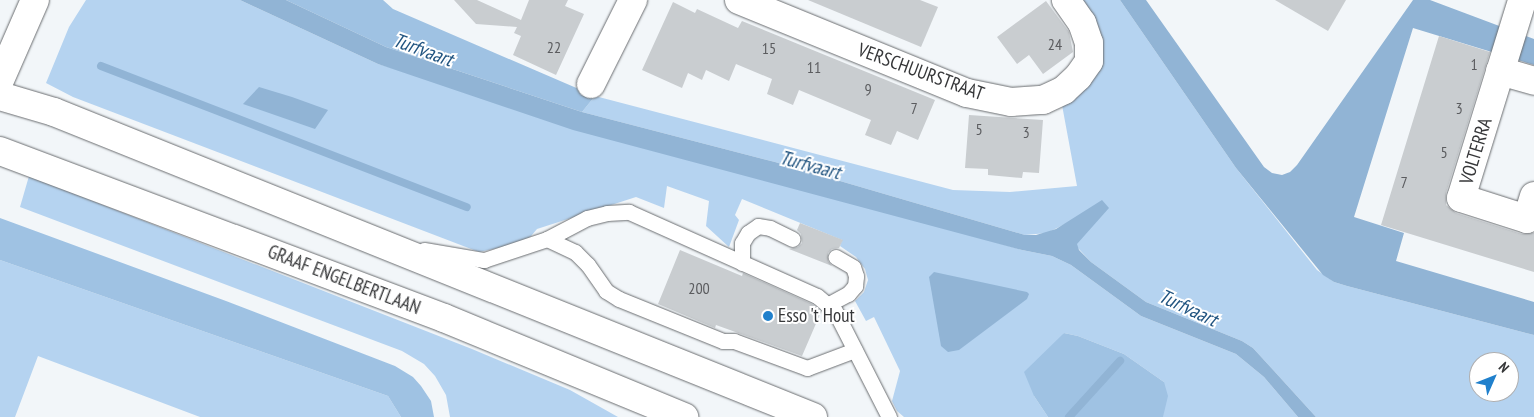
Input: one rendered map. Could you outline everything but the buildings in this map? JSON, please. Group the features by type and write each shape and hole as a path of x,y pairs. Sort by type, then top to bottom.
{"main road":[{"path":"0,80 35,0"},
{"path":"591,84 632,0"},
{"name":"VERSCHUURSTRAAT","path":"739,0 967,93 1012,102 1043,100 1064,90 1078,77 1089,61 1089,43 1082,22 1066,0"},
{"path":"1522,0 1534,5"},
{"name":"VOLTERRA","path":"1522,0 1461,198 1527,219 1534,196"},
{"path":"1503,64 1534,81"},
{"path":"0,96 54,112 813,417"},
{"name":"GRAAF ENGELBERTLAAN","path":"0,151 444,318 684,417"}],"lane":[{"path":"384,243 484,260 547,239 587,218 607,213 629,212 817,296 835,311 889,417"},
{"path":"742,263 742,243 748,232 758,226 770,228 793,239"},
{"path":"547,239 575,252 588,265 606,291 619,299 723,342 734,341 807,368 855,350"},
{"path":"827,305 848,294 855,286 856,276 853,267 836,257"}],"shaded area":[{"path":"86,0 240,0 378,64 1022,250 1052,256 1071,265 1141,316 1236,354 1264,377 1298,417 1163,417 1164,382 1124,354 1078,336 1064,333 1034,396 1048,417 904,417 897,411 892,401 900,371 874,317 866,321 855,301 864,292 868,280 865,269 856,257 840,246 842,240 742,199 735,215 739,220 729,247 706,226 709,201 667,186 664,208 636,197 537,229 526,242 479,252 73,97 46,83 69,27"},
{"path":"240,0 286,0 386,47 582,112 775,162 1025,235 1036,235 1056,229 1102,200 1109,208 1077,244 1079,250 1091,262 1146,302 1242,341 1253,348 1316,417 1298,417 1264,377 1236,354 1141,316 1071,265 1052,256 1022,250 573,130 378,64"},
{"path":"286,0 383,0 393,9 595,96 582,112 386,47"},
{"path":"1080,0 1120,0 1236,168 1317,270 1334,282 1347,286 1534,335 1534,417 1316,417 1253,348 1242,341 1146,302 1091,262 1077,247 1065,224 1047,233 1025,235 775,162 582,112 595,96 953,190 1010,192 1077,186 1062,105 1080,94 1091,80"},
{"path":"1120,0 1146,0 1264,167 1272,173 1282,175 1290,172 1297,165 1413,0 1430,0 1534,39 1534,65 1413,28 1354,217 1404,233 1396,261 1534,302 1534,335 1347,286 1334,282 1323,275 1236,168"},
{"path":"259,87 328,110 315,129 243,104"},
{"path":"29,176 472,349 570,390 618,417 450,417 446,395 435,376 424,364 402,351 20,207"},
{"path":"0,218 226,301 395,366 413,377 421,386 431,401 434,417 401,417 388,396 0,260"},
{"path":"0,260 388,396 401,417 200,417 38,356 15,417 0,417"},
{"path":"934,272 1029,294 1027,299 959,350 948,352 941,346 929,277"},
{"path":"1064,333 1078,336 1124,354 1164,382 1168,396 1163,417 1048,417 1034,396 1024,372"}],"waterway":[{"path":"101,66 467,207"},
{"path":"1069,417 1120,361"}],"place":[{"name":"Esso 't Hout","path":"768,316"}],"water label":[{"name":"Turfvaart","path":"423,50"},
{"name":"Turfvaart","path":"810,165"},
{"name":"Turfvaart","path":"1188,308"}]}
